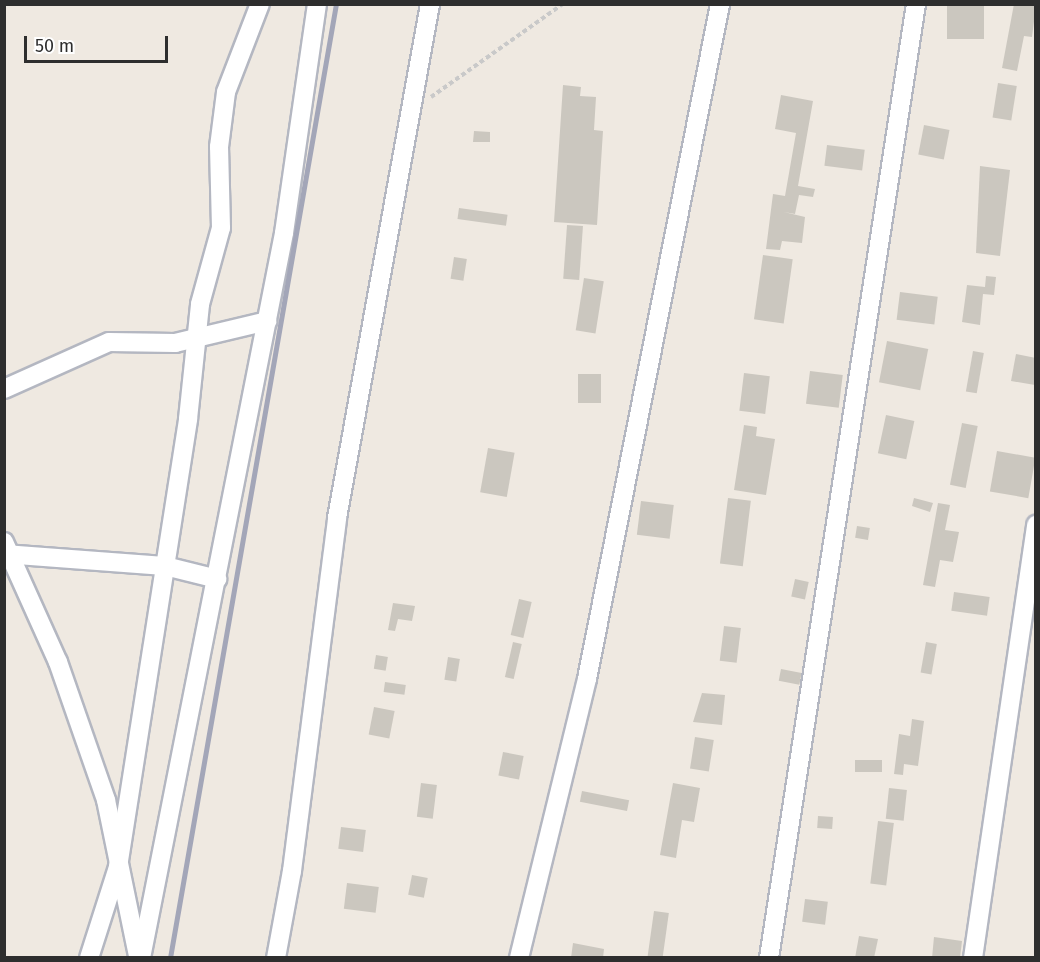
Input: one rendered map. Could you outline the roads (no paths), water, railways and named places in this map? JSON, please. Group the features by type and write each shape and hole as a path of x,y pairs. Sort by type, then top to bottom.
{"street":[{"path":"89,957 118,867 165,566 196,336 221,228 219,147 226,92 260,4"},
{"path":"140,957 267,321 317,4"},
{"path":"276,957 292,871 337,518 430,4"},
{"path":"519,957 587,679 720,4"},
{"path":"769,957 916,4"},
{"path":"4,389 109,342 175,343 196,336 267,321"},
{"path":"973,957 1035,525"},
{"path":"6,550 165,566 217,579"},
{"path":"6,550 58,662 106,800 118,867 140,957"}],"railway":[{"path":"170,958 336,4"}]}
